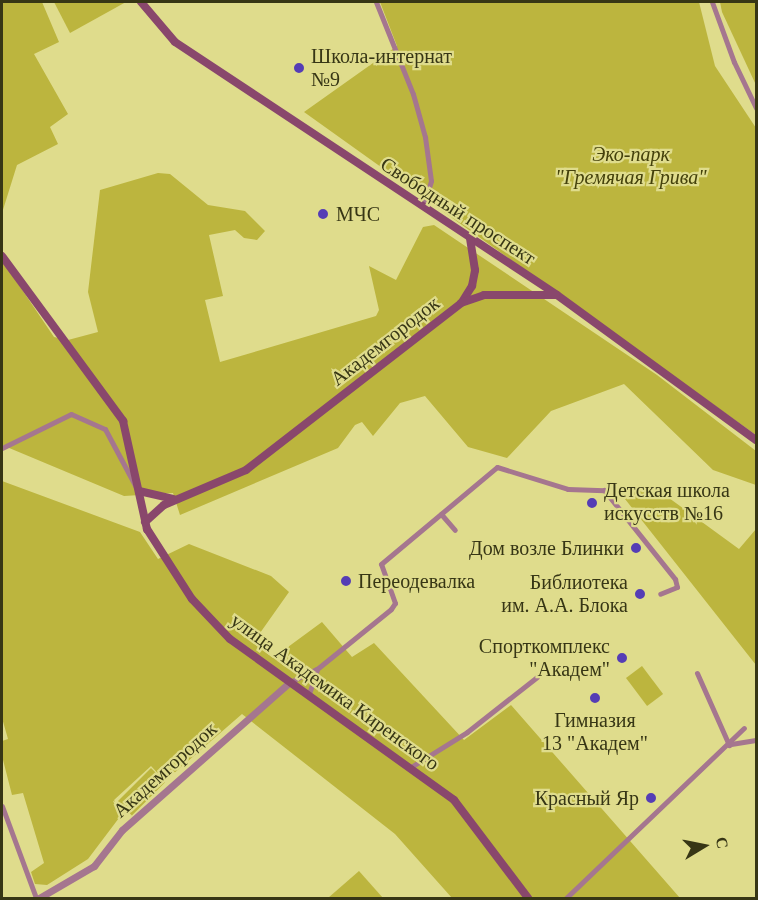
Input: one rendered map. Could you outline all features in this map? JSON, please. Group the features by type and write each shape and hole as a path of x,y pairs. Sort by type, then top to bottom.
{"main road":[{"name":"Свободный проспект","path":"142,4 175,42 557,295 756,440"},
{"path":"461,303 472,286 475,270 470,238"},
{"name":"улица Академика Киренского","path":"2,256 115,405 123,421 145,522 175,578 210,621 290,682 411,767 465,811 528,898"},
{"path":"461,303 484,294 557,295"},
{"name":"Академгородок","path":"145,522 159,508 246,470 461,303"},
{"path":"139,491 156,497 178,499"}],"street":[{"path":"376,2 413,94 425,137 431,181 423,207"},
{"path":"712,2 734,62 756,108"},
{"path":"2,448 71,414 105,429 139,491"},
{"name":"Академгородок","path":"2,806 37,898 94,866 139,814 290,682 317,669 391,609 395,603 381,564 496,467 568,489 604,490 675,579 677,587 660,594"},
{"path":"441,514 455,530"},
{"path":"309,694 317,669"},
{"path":"697,673 729,745"},
{"path":"411,767 466,732 537,677"},
{"path":"566,898 729,745 744,728"},
{"path":"729,745 756,740"}],"green space":[{"path":"2,2 42,2 59,42 34,54 68,114 50,127 58,144 17,165 2,213"},
{"path":"54,2 126,2 70,33"},
{"name":"Эко-парк \"Гремячая Грива\"","path":"380,2 699,2 715,66 756,128 756,435 304,112 397,46"},
{"path":"720,2 756,2 756,85 722,12"},
{"path":"158,173 170,174 208,205 245,211 265,231 257,240 244,238 235,230 209,235 223,296 205,300 220,362 376,316 379,310 369,266 396,280 423,227 434,225 657,375 756,451 756,485 713,470 624,384 551,411 507,458 468,447 425,396 400,403 373,436 362,422 355,425 338,448 180,515 173,493 124,496 2,445 2,260 54,337 68,340 98,332 88,292 100,190"},
{"path":"2,481 140,532 158,559 189,544 271,576 289,592 253,643 273,658 322,622 352,657 374,643 464,740 511,705 680,898 452,898 395,834 242,714 165,781 151,766 114,800 122,814 88,859 47,885 35,884 31,872 44,863 23,793 12,795 2,756 2,741 8,739 2,718"},
{"path":"637,490 669,498 739,549 756,529 756,665 625,499"},
{"path":"642,666 663,694 647,706 626,678"},
{"path":"151,768 165,782 132,815 118,801"},
{"path":"359,871 383,898 328,898"}],"place":[{"name":"Школа-интернат №9","path":"299,68"},
{"name":"МЧС","path":"323,214"},
{"name":"Детская школа искусств №16","path":"592,503"},
{"name":"Дом возле Блинки","path":"636,548"},
{"name":"Переодевалка","path":"346,581"},
{"name":"Библиотека им. А.А. Блока","path":"640,594"},
{"name":"Спорткомплекс \"Академ\"","path":"622,658"},
{"name":"Гимназия 13 \"Академ\"","path":"595,698"},
{"name":"Красный Яр","path":"651,798"}]}
